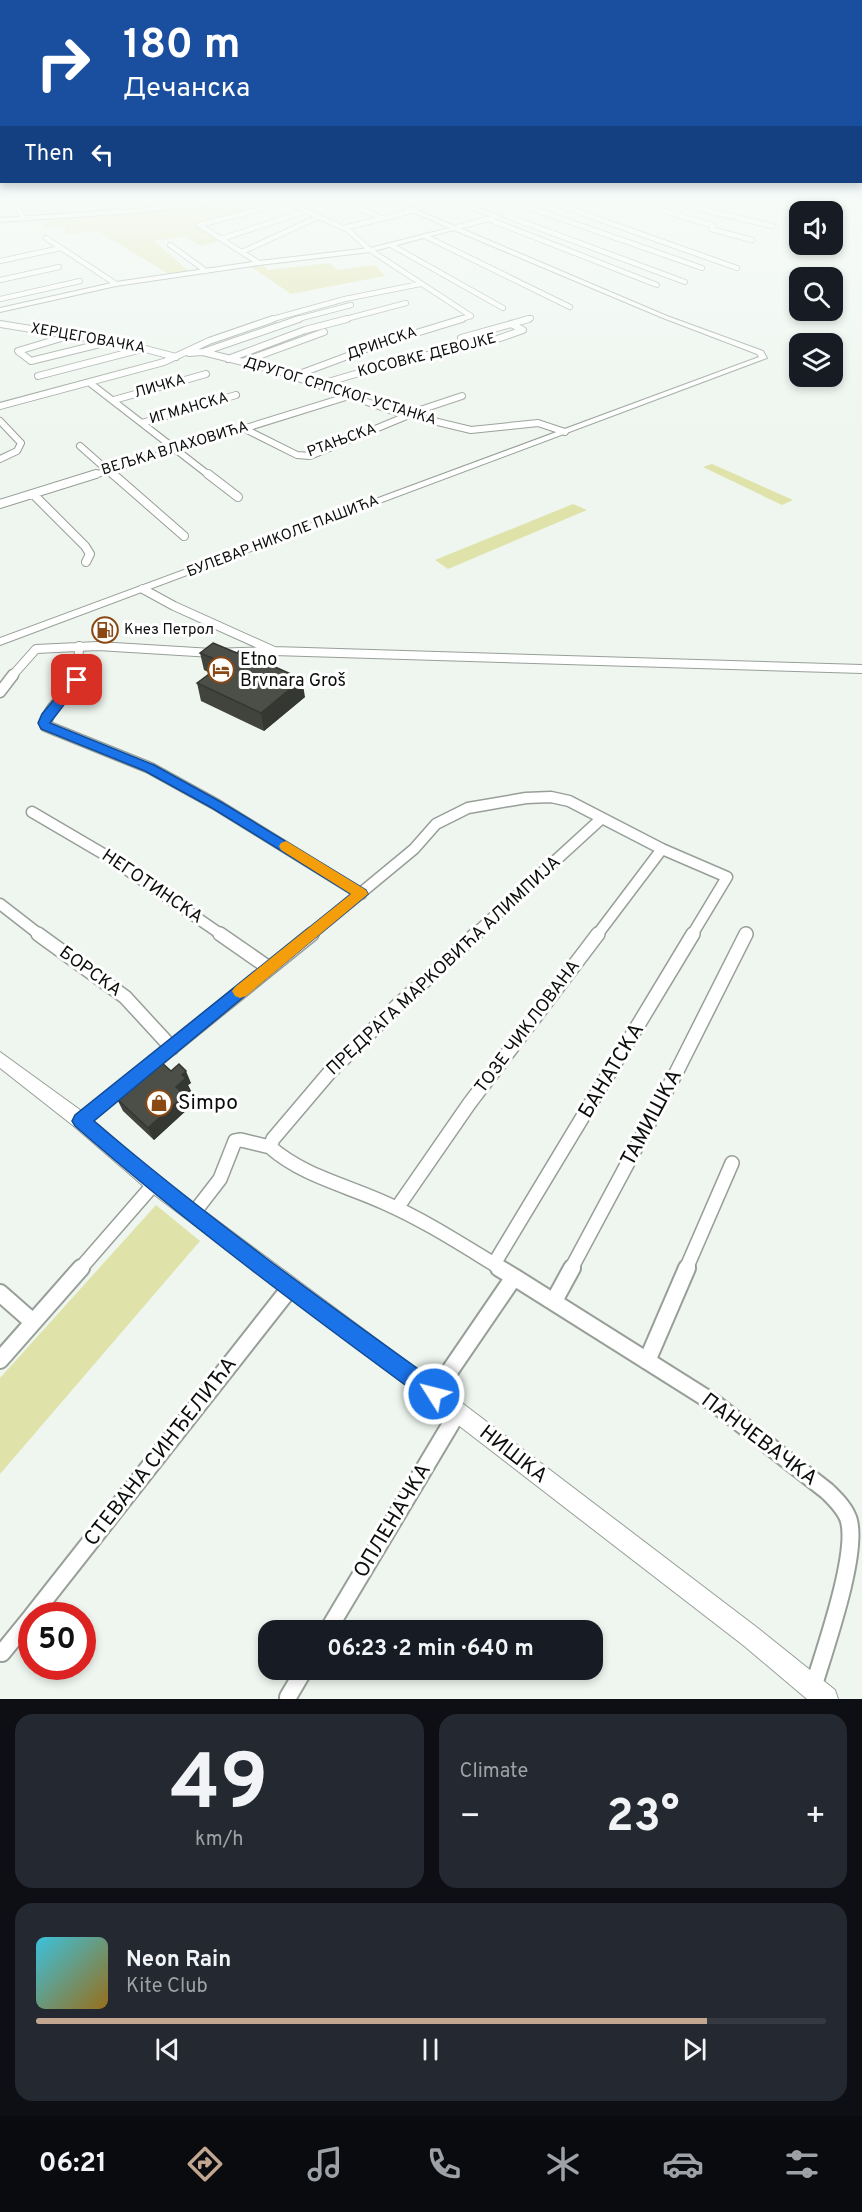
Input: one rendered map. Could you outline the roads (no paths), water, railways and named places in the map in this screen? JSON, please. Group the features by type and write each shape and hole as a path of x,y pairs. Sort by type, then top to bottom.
{"street":[{"path":"107,278 116,284"},
{"path":"0,310 116,284 156,278"},
{"path":"412,278 420,284"},
{"path":"451,278 503,308"},
{"path":"510,278 570,308"},
{"name":"БУЛЕВАР НИКОЛЕ ПАШИЋА","path":"0,642 760,360 763,355 665,317 576,278"},
{"path":"640,278 657,285"},
{"path":"675,278 685,282"},
{"path":"0,300 80,281"},
{"path":"0,405 90,383 176,357 209,341 278,317 353,297 420,284"},
{"name":"ДРИНСКА","path":"294,376 377,345 471,316 420,284"},
{"path":"203,352 294,320 389,295"},
{"path":"0,300 14,307"},
{"path":"228,359 305,330 406,303"},
{"path":"242,362 326,331 417,306"},
{"name":"КОСОВКЕ ДЕВОЈКЕ","path":"461,338 531,318"},
{"name":"ХЕРЦЕГОВАЧКА","path":"0,324 111,341 176,357"},
{"name":"КОСОВКЕ ДЕВОЈКЕ","path":"318,385 403,360 417,359 485,342 523,330 511,324"},
{"path":"72,334 18,350 31,361 111,341"},
{"path":"38,376 145,348"},
{"name":"ДРУГОГ СРПСКОГ УСТАНКА","path":"186,353 203,352 242,362 294,376 408,415 476,430 538,423 565,432"},
{"name":"ЛИЧКА","path":"114,400 206,374"},
{"path":"90,383 238,497"},
{"name":"ИГМАНСКА","path":"142,423 236,395"},
{"name":"ВЕЉКА ВЛАХОВИЋА","path":"0,504 350,396"},
{"name":"РТАЊСКА","path":"243,428 297,455 310,456 408,415 462,396"},
{"path":"0,412 9,404"},
{"path":"0,420 21,443 17,451 0,459"},
{"path":"80,446 184,536"},
{"path":"33,494 86,546 90,554 86,562"},
{"path":"143,589 174,606 274,651"},
{"path":"79,646 80,670 77,680 46,717 44,723 46,726 150,768 217,805 361,894"},
{"path":"0,692 32,651 79,646 213,653 274,651 862,669"},
{"path":"81,1121 361,894 414,849 436,824 468,808 551,796 569,801 662,849"},
{"name":"НЕГОТИНСКА","path":"32,812 107,856 269,968"},
{"name":"ПРЕДРАГА МАРКОВИЋА АЛИМПИЈА","path":"270,1148 273,1139 329,1073 462,945 602,818"},
{"name":"БАНАТСКА","path":"494,1264 727,877 662,849"},
{"name":"ТОЗЕ ЧИКЛОВАНА","path":"397,1208 469,1104 662,849"},
{"name":"БОРСКА","path":"0,904 71,960 125,997 171,1048"},
{"name":"ТАМИШКА","path":"555,1301 676,1073 746,933"},
{"name":"НИШКА","path":"0,1059 81,1121 154,1184 458,1412 751,1637 819,1694"},
{"path":"193,1214 220,1179 235,1141 241,1140 270,1148 277,1155 295,1165 397,1208 514,1277 434,1394"},
{"path":"647,1360 732,1163"},
{"path":"0,1360 154,1184"},
{"name":"ПАНЧЕВАЧКА","path":"514,1277 737,1419 827,1491 847,1515 850,1523 850,1542 819,1694"},
{"name":"СТЕВАНА СИНЂЕЛИЋА","path":"43,1602 290,1288"},
{"path":"0,1293 33,1322"},
{"name":"ОПЛЕНАЧКА","path":"334,1620 458,1412"},
{"name":"СТЕВАНА СИНЂЕЛИЋА","path":"2,1653 18,1633"},
{"path":"288,1697 298,1680"}],"place":[{"name":"Кнез Петрол","path":"105,630"},
{"name":"Etno Brvnara Groš","path":"221,670"},
{"name":"Simpo","path":"159,1103"}]}
